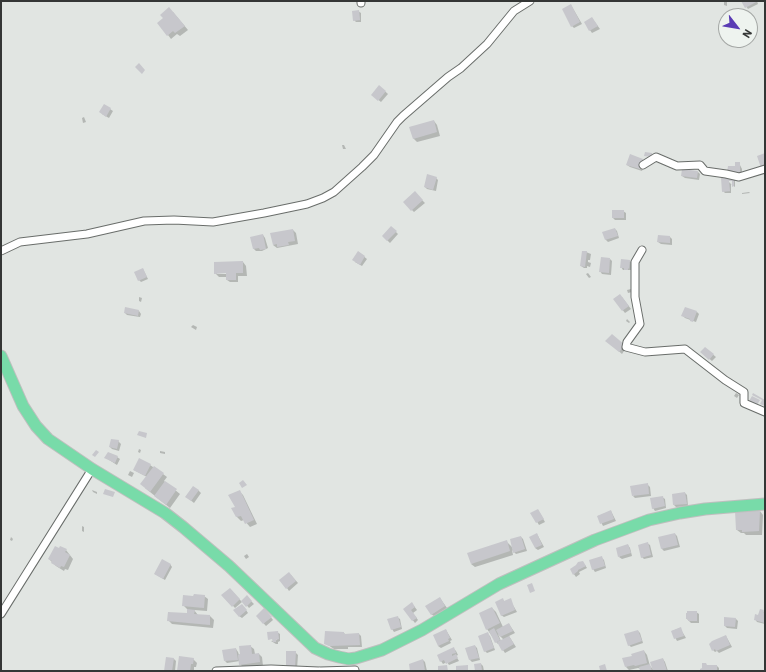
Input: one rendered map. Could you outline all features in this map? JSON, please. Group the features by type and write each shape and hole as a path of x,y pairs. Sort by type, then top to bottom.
{"main road":[{"path":"1,356 23,406 36,426 48,439 92,469 165,513 183,527 229,566 315,648 328,654 349,659 382,650 422,630 499,584 595,540 648,520 705,509 765,504"}],"street":[{"path":"1,251 20,242 87,234 144,221 174,220 213,222 307,204 323,198 334,192 362,167 374,155 397,122 403,116 448,77 461,68 487,44 514,11 530,1"},
{"path":"643,165 656,157 677,166 700,165 705,171 739,177 765,169"},
{"path":"642,250 635,262 635,297 640,324 627,342 626,346 645,352 685,349 725,380 744,392 744,403 765,412"},
{"path":"1,614 92,469"},
{"path":"349,659 356,670"},
{"path":"216,671 271,669 319,671 356,670"}],"building":[{"path":"741,1 758,1 745,8"},
{"path":"571,4 580,22 571,27 562,9"},
{"path":"169,7 185,26 175,33 173,31 167,36 157,23 163,18 160,15"},
{"path":"359,10 360,20 353,21 352,11"},
{"path":"592,17 598,26 589,31 584,22"},
{"path":"139,63 145,70 142,74 135,67"},
{"path":"379,85 386,91 378,101 371,95"},
{"path":"104,104 111,108 106,117 99,112"},
{"path":"434,120 437,132 413,139 409,127"},
{"path":"645,152 652,153 652,157 644,156"},
{"path":"765,153 765,167 761,168 757,156"},
{"path":"630,154 643,159 640,169 626,165"},
{"path":"735,162 740,162 740,173 727,173 728,166 735,166"},
{"path":"682,169 698,171 697,178 681,176"},
{"path":"427,174 437,177 433,190 424,187"},
{"path":"734,177 734,186 732,187 732,181 729,181 730,191 722,192 721,178"},
{"path":"415,191 423,200 411,211 403,202"},
{"path":"612,210 624,210 624,218 612,218"},
{"path":"391,226 397,231 387,241 382,236"},
{"path":"615,228 618,236 605,240 602,232"},
{"path":"293,229 295,241 288,242 289,245 277,247 277,244 273,245 270,233"},
{"path":"263,234 266,249 253,249 250,237"},
{"path":"658,235 670,236 670,243 657,242"},
{"path":"358,251 365,256 360,265 352,260"},
{"path":"582,251 587,251 585,267 580,266"},
{"path":"601,257 610,258 609,273 599,272"},
{"path":"621,259 630,260 628,270 620,268"},
{"path":"243,261 243,273 236,273 236,280 226,280 226,273 214,274 214,262"},
{"path":"143,268 147,277 138,281 134,272"},
{"path":"620,294 629,306 622,311 613,299"},
{"path":"125,307 139,310 138,316 124,313"},
{"path":"685,307 697,311 693,322 690,321 690,319 681,316"},
{"path":"612,334 625,345 619,352 605,341"},
{"path":"705,347 714,354 709,360 700,352"},
{"path":"753,393 765,400 765,406 760,404 762,400 752,395"},
{"path":"752,396 760,400 757,405 749,401"},
{"path":"139,431 147,433 146,438 137,435"},
{"path":"111,439 119,440 117,449 109,447"},
{"path":"96,450 99,452 95,457 92,455"},
{"path":"108,452 118,456 115,463 104,458"},
{"path":"139,458 151,464 145,476 133,470"},
{"path":"154,466 164,473 150,492 140,484"},
{"path":"243,480 247,485 242,488 239,483"},
{"path":"165,481 177,489 166,505 154,496"},
{"path":"648,483 649,494 632,496 630,486"},
{"path":"193,486 199,490 191,501 185,497"},
{"path":"105,489 115,492 113,497 103,494"},
{"path":"240,490 254,520 245,524 241,516 236,517 231,508 235,507 228,495"},
{"path":"685,492 687,504 673,505 672,494"},
{"path":"663,496 665,506 652,509 650,498"},
{"path":"538,509 544,519 536,523 530,513"},
{"path":"611,510 614,519 600,524 597,516"},
{"path":"760,510 759,531 742,532 742,530 736,530 735,511"},
{"path":"537,533 542,545 535,548 529,537"},
{"path":"675,533 678,545 661,549 658,537"},
{"path":"521,536 525,549 513,553 510,539"},
{"path":"507,540 510,551 471,564 467,553"},
{"path":"648,542 651,555 641,558 638,545"},
{"path":"628,544 631,553 618,557 616,548"},
{"path":"55,546 59,548 60,546 67,549 65,552 70,555 64,567 61,566 60,568 51,563 52,561 48,559"},
{"path":"602,556 605,566 592,570 589,560"},
{"path":"162,559 171,564 163,579 154,574"},
{"path":"583,561 586,566 578,570 573,575 570,569 578,562"},
{"path":"289,572 296,581 286,589 279,580"},
{"path":"532,583 535,591 530,593 527,585"},
{"path":"230,588 240,599 232,607 221,595"},
{"path":"194,594 205,595 204,608 182,606 183,595 193,596"},
{"path":"247,595 252,601 246,607 241,601"},
{"path":"440,597 445,606 431,615 425,606"},
{"path":"503,598 504,601 511,598 515,610 501,616 495,602"},
{"path":"412,602 415,607 411,610 417,618 412,621 403,609"},
{"path":"242,604 247,610 239,617 233,610"},
{"path":"492,607 500,623 486,630 479,613"},
{"path":"264,608 272,617 263,624 256,616"},
{"path":"187,609 195,610 194,614 210,615 210,625 167,621 168,612 187,613"},
{"path":"760,609 764,610 765,623 754,620 755,614 758,615"},
{"path":"687,611 697,611 697,621 688,621 688,619 686,619"},
{"path":"398,616 401,627 391,630 387,619"},
{"path":"724,617 736,618 735,627 724,626"},
{"path":"509,623 513,631 500,637 496,630"},
{"path":"681,627 684,636 674,639 671,631"},
{"path":"494,628 500,640 495,643 489,631"},
{"path":"446,629 450,638 448,639 449,641 438,646 433,635"},
{"path":"638,630 642,641 628,646 624,634"},
{"path":"278,631 279,639 276,640 276,642 273,642 272,639 268,640 267,632"},
{"path":"325,631 344,632 344,634 359,633 360,645 329,646 324,644"},
{"path":"488,632 494,648 484,652 478,636"},
{"path":"726,635 730,645 716,651 715,649 712,651 709,644 712,641"},
{"path":"509,636 514,644 502,651 497,642"},
{"path":"251,645 252,654 259,653 260,662 239,665 239,646"},
{"path":"475,645 479,658 469,660 465,648"},
{"path":"454,647 456,653 452,654 452,656 456,654 458,658 446,664 444,660 440,662 437,655"},
{"path":"236,648 238,660 224,661 222,650"},
{"path":"644,650 647,663 625,667 622,658 632,656 631,654"},
{"path":"286,651 296,651 295,667 286,667"},
{"path":"179,656 194,658 190,671 177,671"},
{"path":"166,657 174,658 172,671 164,671"},
{"path":"663,658 667,671 653,671 650,662"},
{"path":"423,659 425,671 410,671 409,664"},
{"path":"481,663 482,671 475,671 474,664"},
{"path":"702,663 706,663 707,665 717,665 717,671 700,671 702,668"},
{"path":"605,664 607,671 597,671 600,670 599,666"},
{"path":"650,664 652,671 640,671 639,667"},
{"path":"447,665 448,671 438,671 438,666"},
{"path":"468,665 468,671 456,671 456,666"}]}
